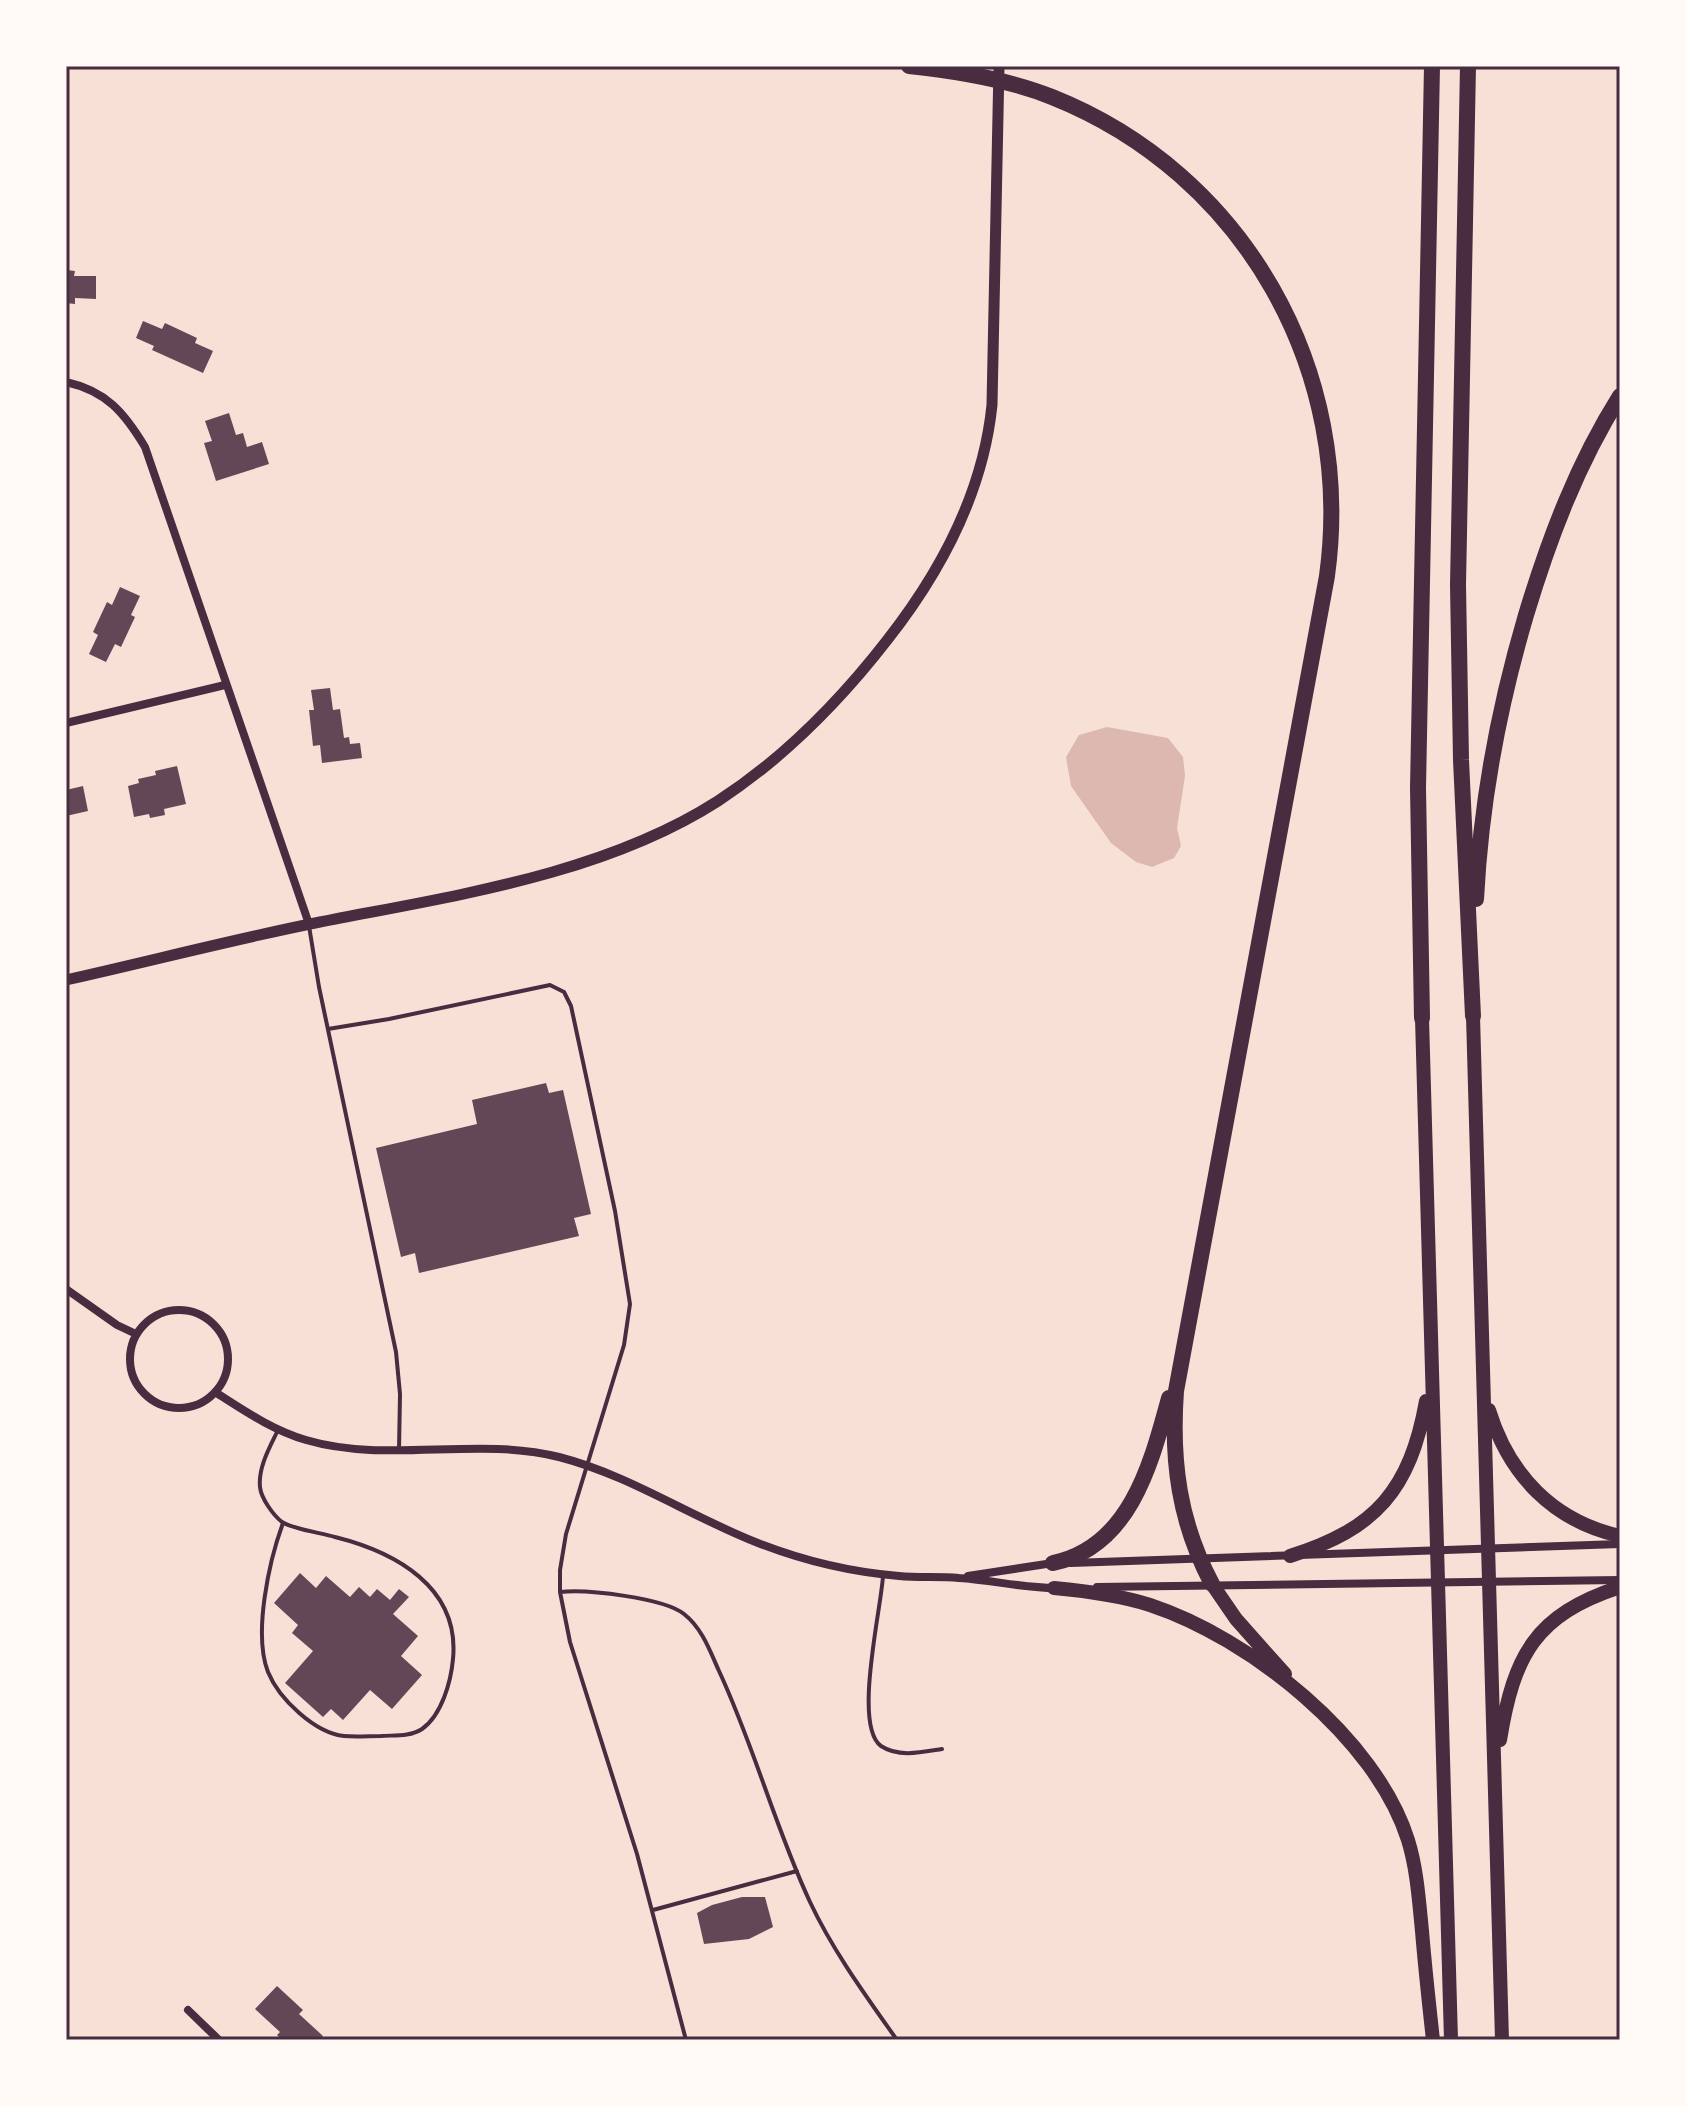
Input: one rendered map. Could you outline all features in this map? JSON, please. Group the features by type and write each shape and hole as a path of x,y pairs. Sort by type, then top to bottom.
{"highway":[{"path":"909,66 976,76 1050,96 1106,124 1173,170 1234,232 1270,283 1305,356 1322,417 1330,469 1332,512 1327,576 1176,1391 1174,1457 1184,1520 1212,1584"},
{"path":"1422,1018 1418,788 1432,66"},
{"path":"1468,66 1458,600 1461,773 1473,1016"},
{"path":"1473,1016 1479,850 1499,715 1530,603 1556,526 1588,452 1620,396"},
{"path":"1053,1563 1077,1557 1098,1544 1111,1532 1129,1506 1151,1457 1188,1319"}],"main road":[{"path":"1473,1016 1502,2040"},
{"path":"1422,1018 1451,2040"},
{"path":"1290,1556 1320,1546 1358,1525 1397,1488 1408,1467 1419,1432 1431,1361"},
{"path":"1483,1388 1499,1439 1514,1466 1532,1488 1554,1507 1579,1522 1620,1536"},
{"path":"1212,1584 1244,1629 1366,1759 1389,1794 1403,1826 1417,1886 1433,2040"},
{"path":"1495,1784 1509,1691 1522,1658 1534,1639 1562,1614 1586,1600 1620,1587"},
{"path":"1054,1588 1109,1595 1175,1615 1238,1650 1304,1695"}],"street":[{"path":"66,980 510,882 609,852 681,822 717,802 776,758 842,695 914,604 946,552 971,499 988,441 994,333 999,66"},
{"path":"66,382 101,394 133,426 145,447 309,924"},
{"path":"66,723 225,685"},
{"path":"66,1289 117,1325 136,1334"},
{"path":"173,1310 191,1311 208,1319 220,1333 228,1359 225,1377 215,1392 199,1405 179,1409 158,1405 136,1384 132,1374 130,1354 136,1334 156,1316 173,1310"},
{"path":"215,1392 278,1430 328,1445 399,1450 517,1450 544,1454 587,1466 776,1550 830,1566 883,1575 959,1578 1012,1586 1054,1588 1620,1580"},
{"path":"959,1578 1053,1563 1620,1544"},
{"path":"188,2010 219,2040"}],"lane":[{"path":"309,924 396,1352 400,1394 399,1450"},
{"path":"328,1029 550,985 564,992 571,1006 615,1211 629,1290 629,1317 624,1345 566,1534 560,1592 575,1660 653,1910 686,2040"},
{"path":"278,1430 262,1469 260,1488 265,1501 283,1523 354,1542 396,1560 416,1575 447,1611 455,1642 449,1683 430,1721 420,1731 406,1735 344,1736 329,1732 315,1725 287,1700 276,1685 268,1671 263,1637 268,1585 283,1523"},
{"path":"883,1575 867,1712 871,1731 878,1744 891,1751 907,1753 942,1749"},
{"path":"560,1592 583,1592 653,1602 678,1610 694,1624 732,1699 797,1871 821,1925 897,2040"},
{"path":"653,1910 797,1871"}],"shaded area":[{"path":"1107,727 1168,738 1183,757 1185,776 1177,828 1181,846 1174,858 1152,867 1136,862 1111,843 1071,786 1066,757 1079,735"}],"building":[{"path":"66,270 75,271 74,276 96,276 96,299 75,298 75,304 66,303"},
{"path":"143,321 162,329 165,323 197,338 195,343 213,351 203,373 152,350 154,346 136,338"},
{"path":"229,413 236,435 243,433 247,447 262,442 269,464 216,481 204,443 212,441 205,421"},
{"path":"120,587 140,596 131,615 135,617 121,647 115,644 106,662 89,654 98,635 93,632 107,602 112,605"},
{"path":"330,688 333,710 340,709 344,738 349,737 350,744 360,743 362,758 322,763 320,745 313,746 309,710 314,710 311,690"},
{"path":"177,766 186,804 164,809 165,815 134,817 128,786 139,783 138,779 156,775 155,771"},
{"path":"83,786 88,811 66,816 66,790"},
{"path":"546,1083 549,1093 563,1090 591,1214 574,1218 579,1236 419,1273 415,1253 401,1257 376,1148 477,1124 472,1100"},
{"path":"300,1573 316,1588 326,1576 350,1597 359,1587 370,1597 377,1589 390,1600 399,1589 409,1597 393,1614 418,1636 401,1656 422,1675 392,1709 370,1690 343,1720 331,1709 323,1717 285,1683 313,1651 292,1633 298,1625 274,1603"},
{"path":"742,1897 765,1897 773,1927 749,1939 704,1944 697,1913 712,1905"},
{"path":"277,1986 303,2010 299,2014 323,2036 319,2040 282,2040 277,2035 280,2032 255,2009"}]}
